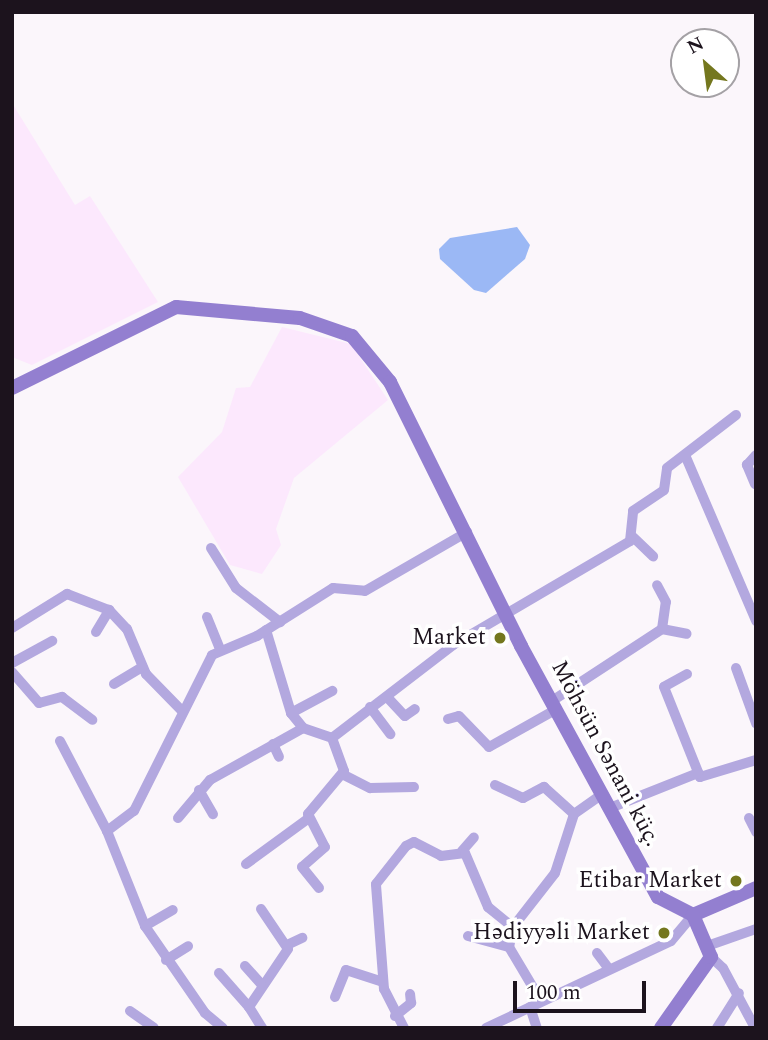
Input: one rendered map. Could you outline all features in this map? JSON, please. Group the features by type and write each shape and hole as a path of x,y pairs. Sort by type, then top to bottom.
{"street":[{"name":"Möhsün Sənani küç.","path":"12,388 176,307 228,308 331,326 359,341 382,368 467,532 506,616 659,897 693,915"},
{"path":"653,556 633,537 633,511 664,490 667,468 736,415"},
{"path":"685,455 756,621"},
{"path":"755,484 747,465 756,456"},
{"path":"107,831 134,811 208,659 220,650 266,630 333,588 365,591 467,532"},
{"path":"332,738 453,645 506,616 633,537"},
{"path":"211,548 236,588 280,622"},
{"path":"448,719 460,716 489,747 662,629 666,602 657,584"},
{"path":"12,628 68,594 109,610 127,629 142,667 181,710"},
{"path":"96,632 109,610"},
{"path":"207,617 220,650"},
{"path":"662,629 687,634"},
{"path":"266,630 291,713 303,728 332,738"},
{"path":"12,663 52,641"},
{"path":"114,684 142,667"},
{"path":"736,668 756,723"},
{"path":"12,672 39,704 62,697 93,720"},
{"path":"687,674 664,687 698,773 703,777 756,760"},
{"path":"291,713 332,691"},
{"path":"387,697 405,716 415,709"},
{"path":"370,707 390,734"},
{"path":"178,818 199,790 303,728"},
{"path":"332,738 344,775 370,788 414,787"},
{"path":"60,741 107,831 145,926 166,960 219,1027"},
{"path":"274,744 279,757"},
{"path":"610,808 698,773"},
{"path":"319,888 302,867 325,847 309,818 310,808 344,775"},
{"path":"495,785 523,798 544,787 575,814"},
{"path":"199,790 213,814"},
{"path":"541,1001 509,947 513,927 555,873 575,814 603,794"},
{"path":"246,864 309,818"},
{"path":"750,818 756,832"},
{"path":"404,1028 394,1016 383,982 378,879 414,842 441,856 462,851 474,837"},
{"path":"462,851 488,907 513,927"},
{"path":"486,1028 671,941 693,915 756,888"},
{"path":"261,909 287,946"},
{"path":"145,926 173,910"},
{"path":"693,915 710,951 739,993 755,1028"},
{"path":"661,1028 710,951 756,929"},
{"path":"468,936 509,947"},
{"path":"249,1007 287,946 302,938"},
{"path":"166,960 188,946"},
{"path":"597,953 610,970"},
{"path":"245,966 261,984"},
{"path":"335,997 346,970 383,982"},
{"path":"219,973 249,1007 262,1028"},
{"path":"717,1028 739,993"},
{"path":"394,1016 411,1003 410,994"},
{"path":"530,1007 537,1028"},
{"path":"130,1011 154,1028"}],"shaded area":[{"path":"12,103 75,205 90,196 158,302 32,365 12,357"},
{"path":"282,327 351,344 388,400 294,478 276,529 281,545 262,574 230,565 178,477 222,432 236,388 250,387"}],"water":[{"path":"517,227 530,245 525,259 486,293 474,290 440,259 439,249 450,238"}],"place":[{"name":"Market","path":"500,638"},
{"name":"Etibar Market","path":"736,881"},
{"name":"Hədiyyəli Market","path":"664,933"}]}
